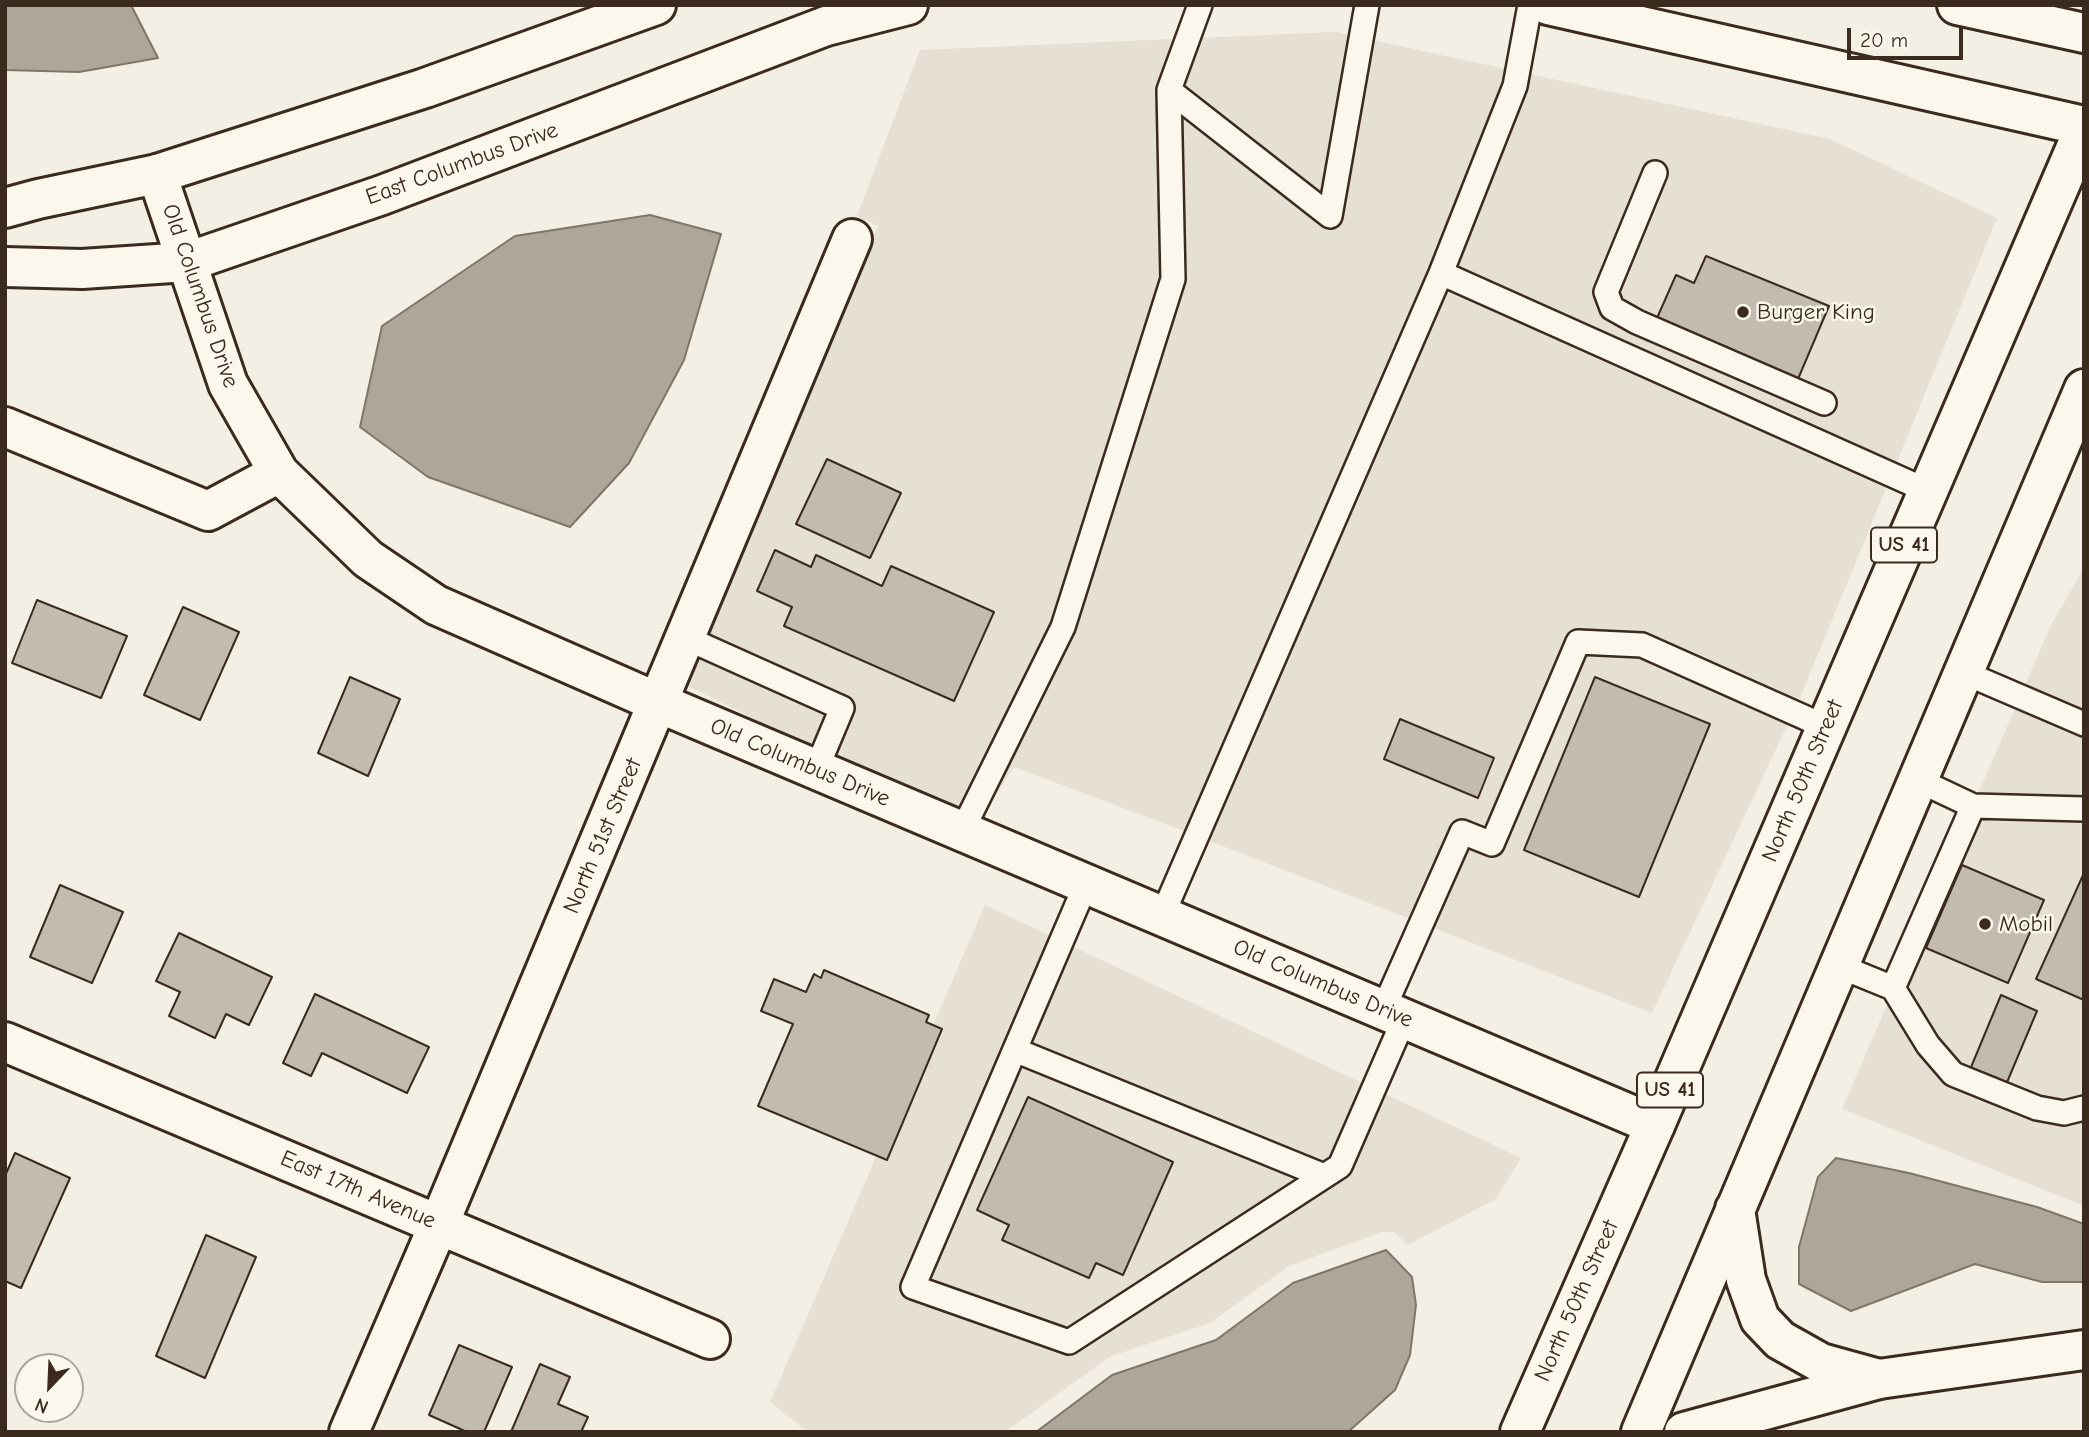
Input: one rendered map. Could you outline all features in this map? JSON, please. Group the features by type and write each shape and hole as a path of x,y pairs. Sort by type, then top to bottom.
{"main road":[{"path":"5,208 157,174 425,88 656,5"},
{"name":"East Columbus Drive","path":"5,267 82,269 187,261 382,195 826,26 908,5"},
{"path":"1548,5 2084,127"},
{"path":"1957,5 2084,33"},
{"name":"North 50th Street","path":"1520,1432 1655,1125 2084,127"},
{"name":"Old Columbus Drive","path":"157,174 228,384 279,473 369,559 436,605 816,770 1655,1125"},
{"name":"North 51st Street","path":"349,1432 659,703 852,239"},
{"path":"1641,1432 2084,389"},
{"path":"5,427 208,511 279,473"},
{"name":"East 17th Avenue","path":"5,1042 710,1339"},
{"path":"1735,1209 1746,1280 1760,1319 1780,1340 1821,1363 1879,1379"},
{"path":"1684,1432 1879,1379 2084,1350"}],"lane":[{"path":"962,831 1063,627 1173,279 1169,90 1200,5"},
{"path":"1169,90 1330,215 1367,5"},
{"path":"1162,916 1441,273 1514,86 1530,5"},
{"path":"1655,173 1606,292 1612,308 1637,322 1824,404"},
{"path":"1441,273 1927,491"},
{"path":"686,638 842,708 816,770"},
{"path":"1086,884 913,1287 1069,1342 1340,1166 1393,1014 1462,832 1492,844 1578,642 1642,645 1826,727"},
{"path":"1965,673 2084,724"},
{"path":"1918,780 1973,806 2084,809"},
{"path":"1893,988 1973,806"},
{"path":"1839,966 1893,988 1928,1045 1952,1074 2037,1108 2064,1113 2084,1108"},
{"path":"1015,1050 1324,1176"}],"shaded area":[{"path":"5,5 131,5 158,58 79,72 5,70"},
{"path":"1335,32 1830,139 1997,218 1800,698 1652,1013 1014,767 982,816 761,722 688,686 878,226 857,216 920,50"},
{"path":"650,215 721,234 684,360 629,463 570,527 428,477 360,427 382,326 515,236"},
{"path":"2084,568 2084,1206 1842,1109 2050,627"},
{"path":"985,905 1521,1158 1496,1199 1408,1245 1394,1232 1382,1232 1289,1266 1210,1323 1109,1357 1003,1432 808,1432 770,1402"},
{"path":"1836,1158 1909,1173 2037,1207 2084,1224 2084,1282 2042,1282 1975,1264 1851,1311 1799,1284 1799,1247 1818,1177"},
{"path":"1386,1250 1412,1277 1416,1305 1410,1355 1395,1390 1348,1432 1036,1432 1112,1375 1216,1340 1293,1283"}],"building":[{"name":"Burger King","path":"1706,256 1829,306 1798,379 1657,318 1676,275 1694,283"},
{"path":"827,459 901,493 870,558 796,524"},
{"path":"775,550 811,567 816,555 882,586 891,566 994,612 954,701 784,626 792,607 757,591"},
{"path":"37,600 127,636 101,698 12,663"},
{"path":"183,607 239,632 200,720 144,695"},
{"path":"350,677 400,699 368,776 318,753"},
{"path":"1595,677 1710,724 1639,897 1524,850"},
{"path":"1400,719 1494,758 1478,798 1384,759"},
{"name":"Mobil","path":"1962,865 2044,900 2008,983 1926,948"},
{"path":"2084,873 2084,1000 2036,979"},
{"path":"60,885 123,912 92,983 30,957"},
{"path":"179,933 272,977 249,1025 226,1014 215,1038 169,1016 180,992 156,981"},
{"path":"824,970 929,1015 926,1022 942,1029 887,1160 758,1106 793,1024 761,1011 774,979 806,992 814,974 821,978"},
{"path":"315,994 429,1047 407,1093 322,1053 311,1076 283,1063"},
{"name":"Mobil","path":"2001,995 2037,1011 2005,1087 1969,1072"},
{"path":"1028,1097 1173,1162 1123,1275 1096,1263 1089,1278 1002,1240 1009,1225 977,1210"},
{"path":"15,1153 70,1178 21,1288 5,1281 5,1176"},
{"path":"206,1235 256,1257 205,1378 156,1356"},
{"path":"459,1345 512,1367 484,1432 467,1432 429,1415"},
{"path":"540,1364 570,1377 558,1404 588,1417 581,1432 511,1432"}],"place":[{"name":"Burger King","path":"1743,312"},
{"name":"Mobil","path":"1985,924"}]}
